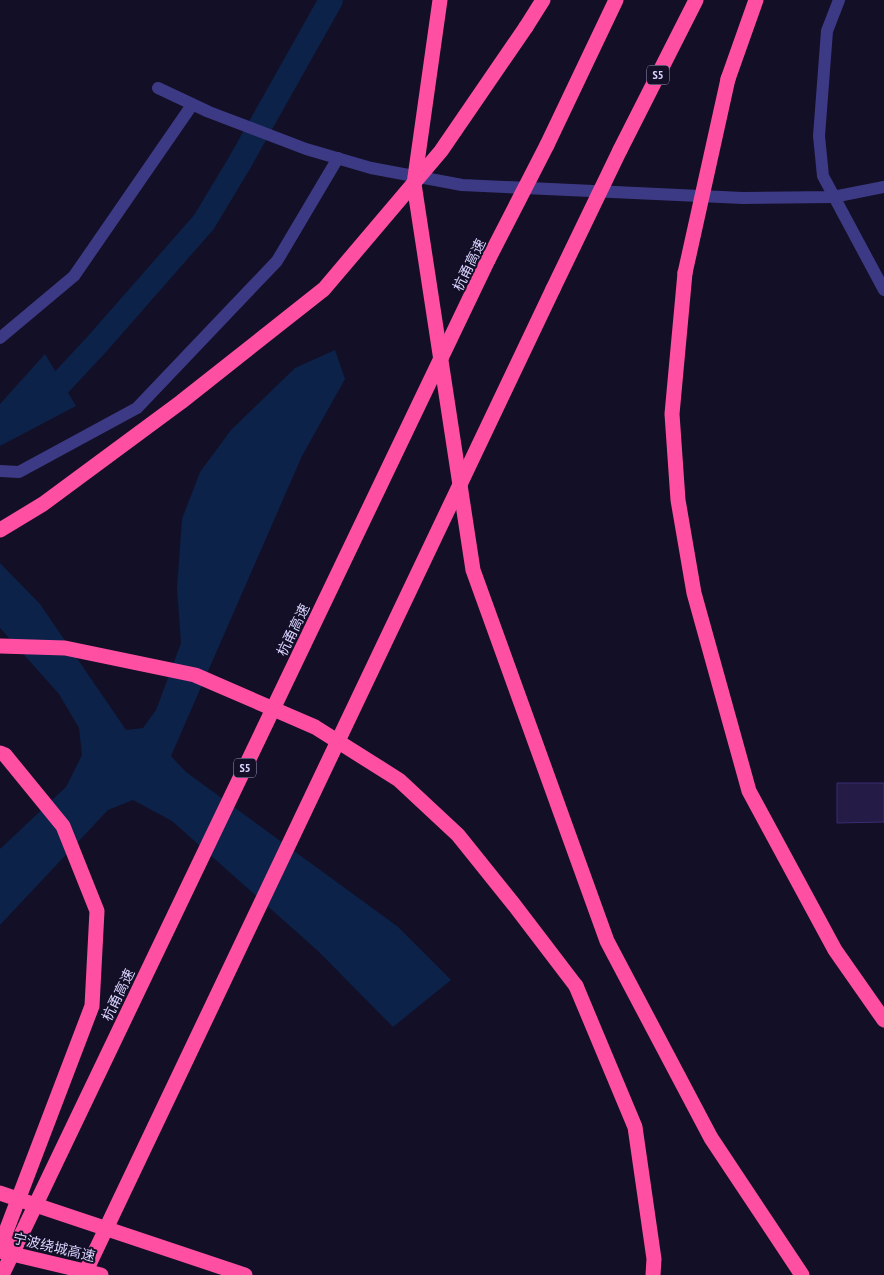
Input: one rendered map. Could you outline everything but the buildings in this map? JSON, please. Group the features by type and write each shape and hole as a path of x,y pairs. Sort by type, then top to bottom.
{"highway":[{"path":"440,0 414,184 473,570 607,941 711,1138 802,1275"},
{"path":"0,530 43,504 181,402 324,289 442,151 543,0"},
{"name":"杭甬高速","path":"2,1275 488,260 547,145 616,0"},
{"name":"S5","path":"84,1275 553,289 620,150 696,0"},
{"path":"756,0 728,79 685,273 672,414 678,500 694,593 749,791 835,950 884,1020"},
{"path":"0,646 65,648 195,675 315,727 399,780 458,835 576,986 635,1127 654,1259 653,1275"},
{"path":"0,753 5,756 63,826 97,911 92,1006 0,1249"},
{"path":"0,1193 245,1275"},
{"name":"宁波绕城高速","path":"0,1249 101,1275"}],"street":[{"path":"838,0 827,31 819,136 823,176 884,290"},
{"path":"158,88 192,105 306,149 371,168 462,184 743,198 834,197 884,187"},
{"path":"0,338 74,276 192,105"},
{"path":"0,471 20,472 137,408 277,260 338,158"}],"water":[{"path":"335,350 345,379 302,456 171,756 186,772 397,926 451,980 393,1027 318,951 172,821 133,800 108,810 0,925 0,849 66,787 82,755 79,728 59,694 0,628 0,563 40,604 126,730 143,728 156,710 181,643 177,588 182,519 200,472 231,430 295,368"},
{"path":"45,354 76,406 0,446 0,404"}],"waterway":[{"path":"0,431 43,402 97,344 204,222 331,0"}]}
